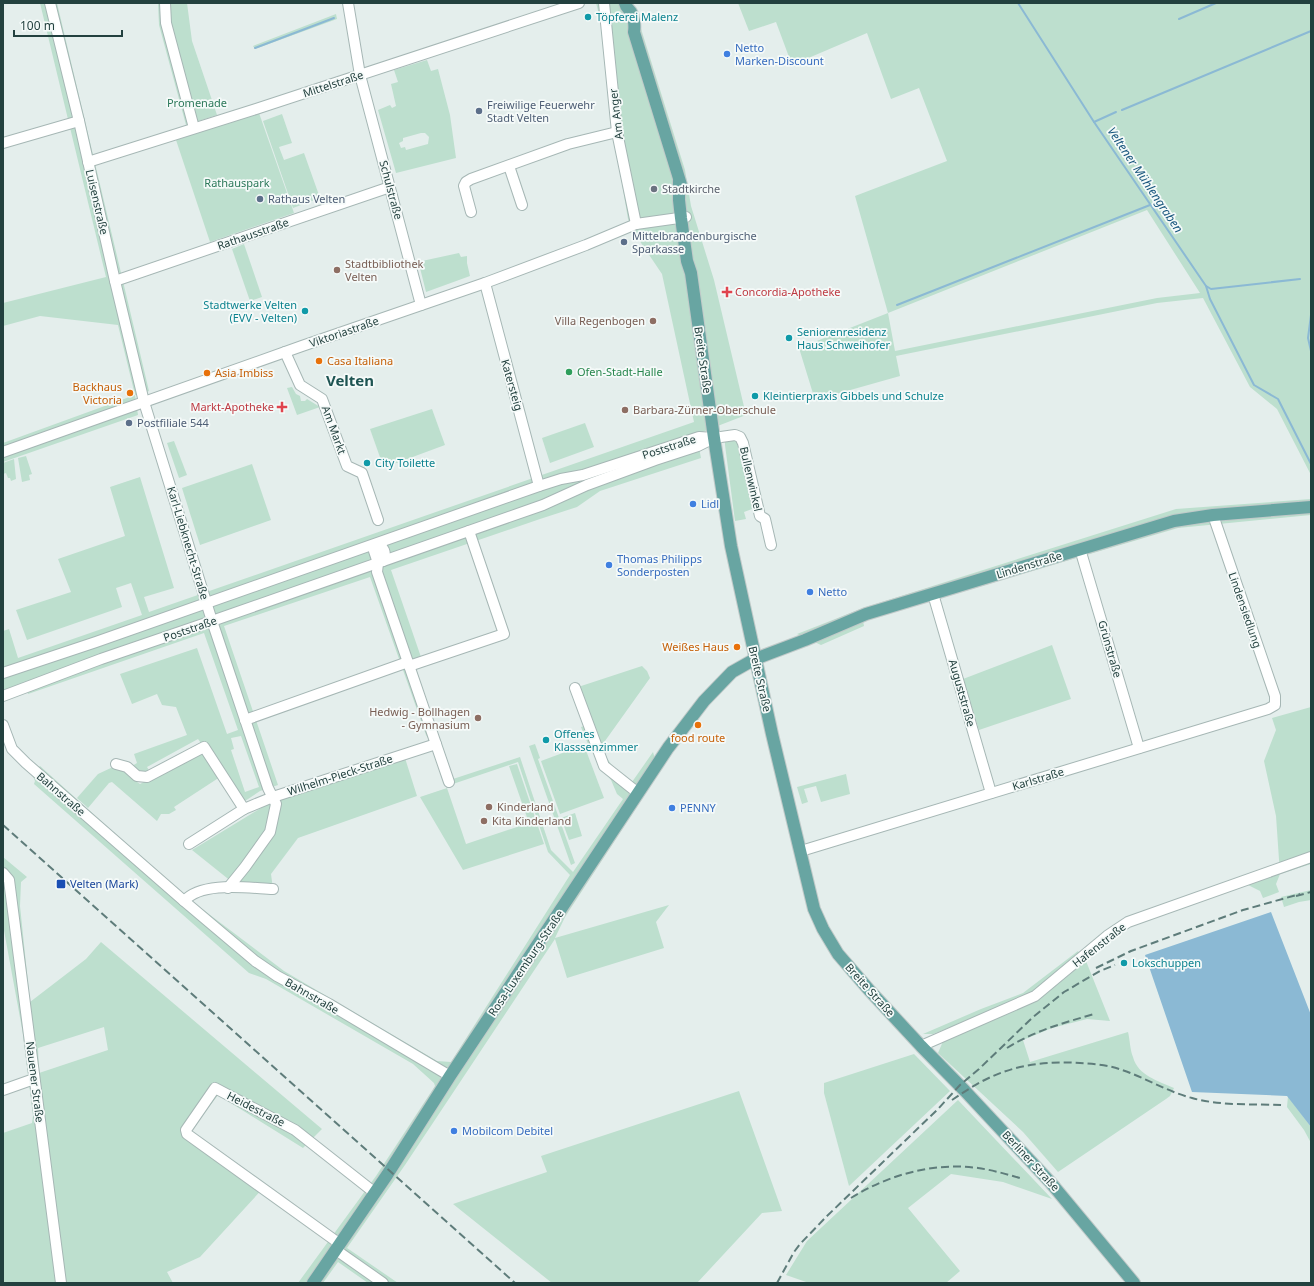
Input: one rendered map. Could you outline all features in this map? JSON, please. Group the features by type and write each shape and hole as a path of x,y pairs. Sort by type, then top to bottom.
{"main road":[{"name":"Breite Straße","path":"626,5 624,13 629,28 634,32 679,181 678,200 684,218 687,261 691,273 729,535 755,659 814,908 823,929 838,954 870,992 921,1046"},
{"name":"Lindenstraße","path":"755,659 866,614 1174,521 1213,516 1311,508"},
{"name":"Rosa-Luxemburg-Straße","path":"313,1283 375,1193 450,1076 668,748 704,701 732,672 755,659"},
{"name":"Berliner Straße","path":"921,1046 1051,1182 1134,1283"}],"street":[{"name":"Luisenstraße","path":"50,3 144,402"},
{"path":"164,3 166,24 194,128"},
{"name":"Schulstraße","path":"348,3 360,75 421,305"},
{"name":"Mittelstraße","path":"88,162 579,3"},
{"name":"Am Anger","path":"604,3 617,132 636,224"},
{"path":"3,143 79,121"},
{"path":"471,212 464,186 466,182 471,179 568,144 617,132"},
{"path":"509,166 522,205"},
{"name":"Rathausstraße","path":"115,281 390,187"},
{"name":"Viktoriastraße","path":"3,452 485,283 586,245 636,224 684,218"},
{"name":"Katersteig","path":"485,283 539,486 535,490 534,494 538,503 545,504"},
{"name":"Am Markt","path":"285,352 300,385 322,399 347,466 362,473 377,516"},
{"name":"Karl-Liebknecht-Straße","path":"144,402 212,621 268,788 273,797"},
{"name":"Bullenwinkel","path":"714,438 735,435 740,437 744,442 760,516 765,519 771,545"},
{"name":"Poststraße","path":"3,672 96,642 539,486 561,479 583,475 699,437 714,438"},
{"name":"Poststraße","path":"3,696 101,659 545,504 587,485 698,446 714,438"},
{"name":"Lindensiedlung","path":"1213,516 1275,696 1275,705"},
{"path":"245,720 409,664 504,634 469,530"},
{"path":"376,544 384,548 385,557 377,572 449,782"},
{"name":"Grünstraße","path":"1080,549 1139,748"},
{"name":"Auguststraße","path":"933,594 991,793"},
{"path":"575,688 604,766 638,793"},
{"name":"Karlstraße","path":"801,851 1268,709 1275,705"},
{"name":"Bahnstraße","path":"3,725 8,748 255,961 277,976 329,1004 450,1076"},
{"name":"Wilhelm-Pieck-Straße","path":"189,844 244,809 273,797 436,744"},
{"path":"116,764 127,767 137,776 147,777 204,747 244,809"},
{"path":"228,888 270,832 276,804 273,797"},
{"name":"Hafenstraße","path":"921,1046 1035,996 1107,936 1128,922 1311,857"},
{"name":"Nauener Straße","path":"6,876 61,1283"},
{"path":"184,901 188,897 199,892 219,888 273,889"},
{"path":"3,1090 34,1079"},
{"name":"Heidestraße","path":"338,1247 186,1134 186,1130 215,1088 295,1130 375,1193"},
{"path":"338,1247 383,1283"}],"green space":[{"path":"40,3 57,3 149,391 135,395 118,325 40,316 3,326 3,303 106,277"},
{"name":"Promenade","path":"158,3 187,3 192,41 217,115 186,125 159,25"},
{"path":"596,3 633,3 685,170 691,206 714,280 746,415 697,434 696,432 701,458 600,491 577,507 391,570 422,660 414,663 453,779 520,757 551,850 573,872 623,799 617,794 611,780 602,769 591,744 588,744 581,727 584,726 572,689 642,666 647,671 650,678 600,748 615,770 632,782 653,752 659,773 565,917 555,938 669,905 656,922 664,948 567,978 555,939 405,1165 347,1248 398,1283 368,1283 338,1262 323,1283 298,1283 376,1176 435,1086 434,1083 413,1064 266,979 249,973 34,784 35,781 32,774 40,766 181,893 284,971 437,1061 451,1062 570,875 548,852 518,762 447,786 435,749 426,735 370,577 224,626 278,785 260,791 242,803 210,748 204,747 198,739 147,767 150,772 146,774 134,770 132,766 137,763 134,754 187,735 176,707 162,705 157,694 132,704 120,674 197,648 227,734 238,730 204,633 28,694 27,691 7,698 4,702 3,631 9,629 18,658 142,615 131,583 116,588 122,607 27,640 16,610 71,592 58,559 125,536 110,487 140,477 174,588 144,597 149,612 694,422 662,274 635,234 628,219 613,130 604,33","holes":["241,736 259,787 245,792 231,750 234,749 231,738"]},
{"path":"738,3 1311,3 1311,475 1277,409 1250,387 1203,298 1157,303 896,356 900,376 815,400 799,348 888,313 855,196 947,161 919,88 891,99 867,33 792,65 776,22 749,31","holes":["1147,210 1200,293 1157,298 895,351 888,313"]},
{"path":"336,14 337,19 255,49 253,46"},
{"path":"427,60 431,71 438,69 450,115 456,158 396,173 378,110 390,105 392,108 396,106 391,84 398,82 394,70","holes":["425,133 429,137 428,144 406,150 405,147 401,148 399,143 403,141 403,138"]},
{"name":"Rathauspark","path":"259,113 294,213 210,242 176,140"},
{"path":"282,114 292,143 279,147 284,160 304,153 320,198 293,208 263,121"},
{"path":"244,244 262,297 250,301 232,249"},
{"path":"459,253 461,257 467,256 470,276 426,292 419,264 422,264 422,261"},
{"path":"292,387 296,394 300,396 301,401 305,401 307,399 320,407 297,415 287,388"},
{"path":"135,395 138,415 3,462 3,443"},
{"path":"432,409 445,445 391,465 381,460 370,429"},
{"path":"585,423 594,447 550,463 542,438"},
{"path":"728,440 737,441 754,504 752,509 744,512 746,519 735,521 725,445 725,442"},
{"path":"174,441 187,475 179,478 167,443"},
{"path":"26,456 32,474 29,475 30,480 22,482 18,458"},
{"path":"14,459 16,479 11,481 6,473 3,474 3,463"},
{"path":"252,464 271,520 200,545 182,488"},
{"path":"1311,499 1311,515 1178,528 863,621 864,626 821,645 797,634 863,608 1176,509"},
{"path":"1052,645 1071,699 979,730 963,679"},
{"path":"1311,707 1311,864 1280,874 1276,816 1264,761 1276,730 1272,718"},
{"path":"535,744 540,758 538,759 575,863 571,865 529,746"},
{"path":"584,745 604,798 560,814 541,761"},
{"path":"205,751 220,777 174,807 176,810 169,814 161,814 157,821 112,782 109,783 88,808 77,798 98,774 113,767 127,770 140,784"},
{"path":"405,758 417,796 298,838 271,874 273,889 232,882 192,850 266,805"},
{"path":"517,764 544,844 463,870 420,797 447,788 466,844 529,823 509,766"},
{"path":"846,774 850,794 821,802 816,786 804,789 808,802 802,804 797,787"},
{"path":"575,813 582,836 569,840 561,818"},
{"path":"3,857 27,877 21,882 20,906 30,1002 86,959 101,942 322,1129 303,1148 218,1095 191,1131 266,1185 200,1257 167,1272 173,1283 3,1283 3,1133 32,1123 33,1116 23,1034 3,925","holes":["104,1027 108,1050 39,1073 38,1048"]},
{"path":"1280,874 1276,884 1279,892 1263,898 1260,891 1248,885"},
{"path":"1311,890 1311,900 1284,907 1281,897"},
{"path":"1078,951 1080,955 1027,997 933,1034 923,1034 1023,993"},
{"path":"1086,961 1110,1021 1087,1019 1052,1028 1023,1040 1030,1062 1128,1032 1132,1054 1139,1069 1150,1077 1174,1088 1170,1096 1166,1099 1058,1172 1023,1132 938,1053 944,1039 1041,998"},
{"path":"914,1054 950,1091 849,1186 824,1093 824,1083"},
{"path":"739,1091 782,1211 762,1213 697,1283 552,1283 453,1204 547,1172 541,1156"},
{"path":"1288,1096 1311,1127 1311,1143 1304,1130 1287,1107"},
{"path":"958,1100 1052,1199 1003,1182 951,1174 908,1208 960,1271 946,1283 809,1283 786,1275 807,1241"}],"water":[{"path":"1271,912 1311,1015 1311,1127 1287,1096 1192,1092 1145,955"}],"waterway":[{"name":"Veltener Mühlengraben","path":"1018,3 1094,122 1206,286 1211,289 1300,279"},
{"path":"1179,19 1216,3"},
{"path":"255,48 334,18"},
{"path":"1122,110 1311,31"},
{"path":"1094,122 1116,112"},
{"path":"897,305 1150,205"},
{"path":"1206,286 1210,299 1254,385 1278,399 1311,464"},
{"path":"1311,315 1308,338 1311,351"}],"railway":[{"path":"3,825 515,1283"},
{"path":"1296,896 1311,892"},
{"path":"1096,968 1131,951 1243,910 1300,894"},
{"path":"777,1283 800,1244 938,1109 960,1085 979,1069 1032,1018 1064,992 1100,971 1115,965"},
{"path":"1007,1048 1038,1032 1094,1014"},
{"path":"952,1100 986,1079 1012,1069 1035,1064 1069,1062 1096,1064 1117,1068 1174,1092 1203,1101 1238,1104 1283,1105"},
{"path":"851,1198 865,1190 896,1177 912,1172 944,1167 978,1168 1020,1178"}],"place":[{"name":"Töpferei Malenz","path":"588,17"},
{"name":"Netto Marken-Discount","path":"727,54"},
{"name":"Freiwilige Feuerwehr Stadt Velten","path":"479,111"},
{"name":"Stadtkirche","path":"654,189"},
{"name":"Rathaus Velten","path":"260,199"},
{"name":"Mittelbrandenburgische Sparkasse","path":"624,242"},
{"name":"Stadtbibliothek Velten","path":"337,270"},
{"name":"Concordia-Apotheke","path":"727,292"},
{"name":"Stadtwerke Velten (EVV - Velten)","path":"305,311"},
{"name":"Villa Regenbogen","path":"653,321"},
{"name":"Seniorenresidenz Haus Schweihofer","path":"789,338"},
{"name":"Casa Italiana","path":"319,361"},
{"name":"Ofen-Stadt-Halle","path":"569,372"},
{"name":"Asia Imbiss","path":"207,373"},
{"name":"Backhaus Victoria","path":"130,393"},
{"name":"Kleintierpraxis Gibbels und Schulze","path":"755,396"},
{"name":"Markt-Apotheke","path":"282,407"},
{"name":"Barbara-Zürner-Oberschule","path":"625,410"},
{"name":"Postfiliale 544","path":"129,423"},
{"name":"City Toilette","path":"367,463"},
{"name":"Lidl","path":"693,504"},
{"name":"Thomas Philipps Sonderposten","path":"609,565"},
{"name":"Netto","path":"810,592"},
{"name":"Weißes Haus","path":"737,647"},
{"name":"Hedwig - Bollhagen - Gymnasium","path":"478,718"},
{"name":"food route","path":"698,725"},
{"name":"Offenes Klasssenzimmer","path":"546,740"},
{"name":"Kinderland","path":"489,807"},
{"name":"PENNY","path":"672,808"},
{"name":"Kita Kinderland","path":"484,821"},
{"name":"Velten (Mark)","path":"61,884"},
{"name":"Lokschuppen","path":"1124,963"},
{"name":"Mobilcom Debitel","path":"454,1131"}],"district":[{"name":"Velten","path":"350,381"}]}
